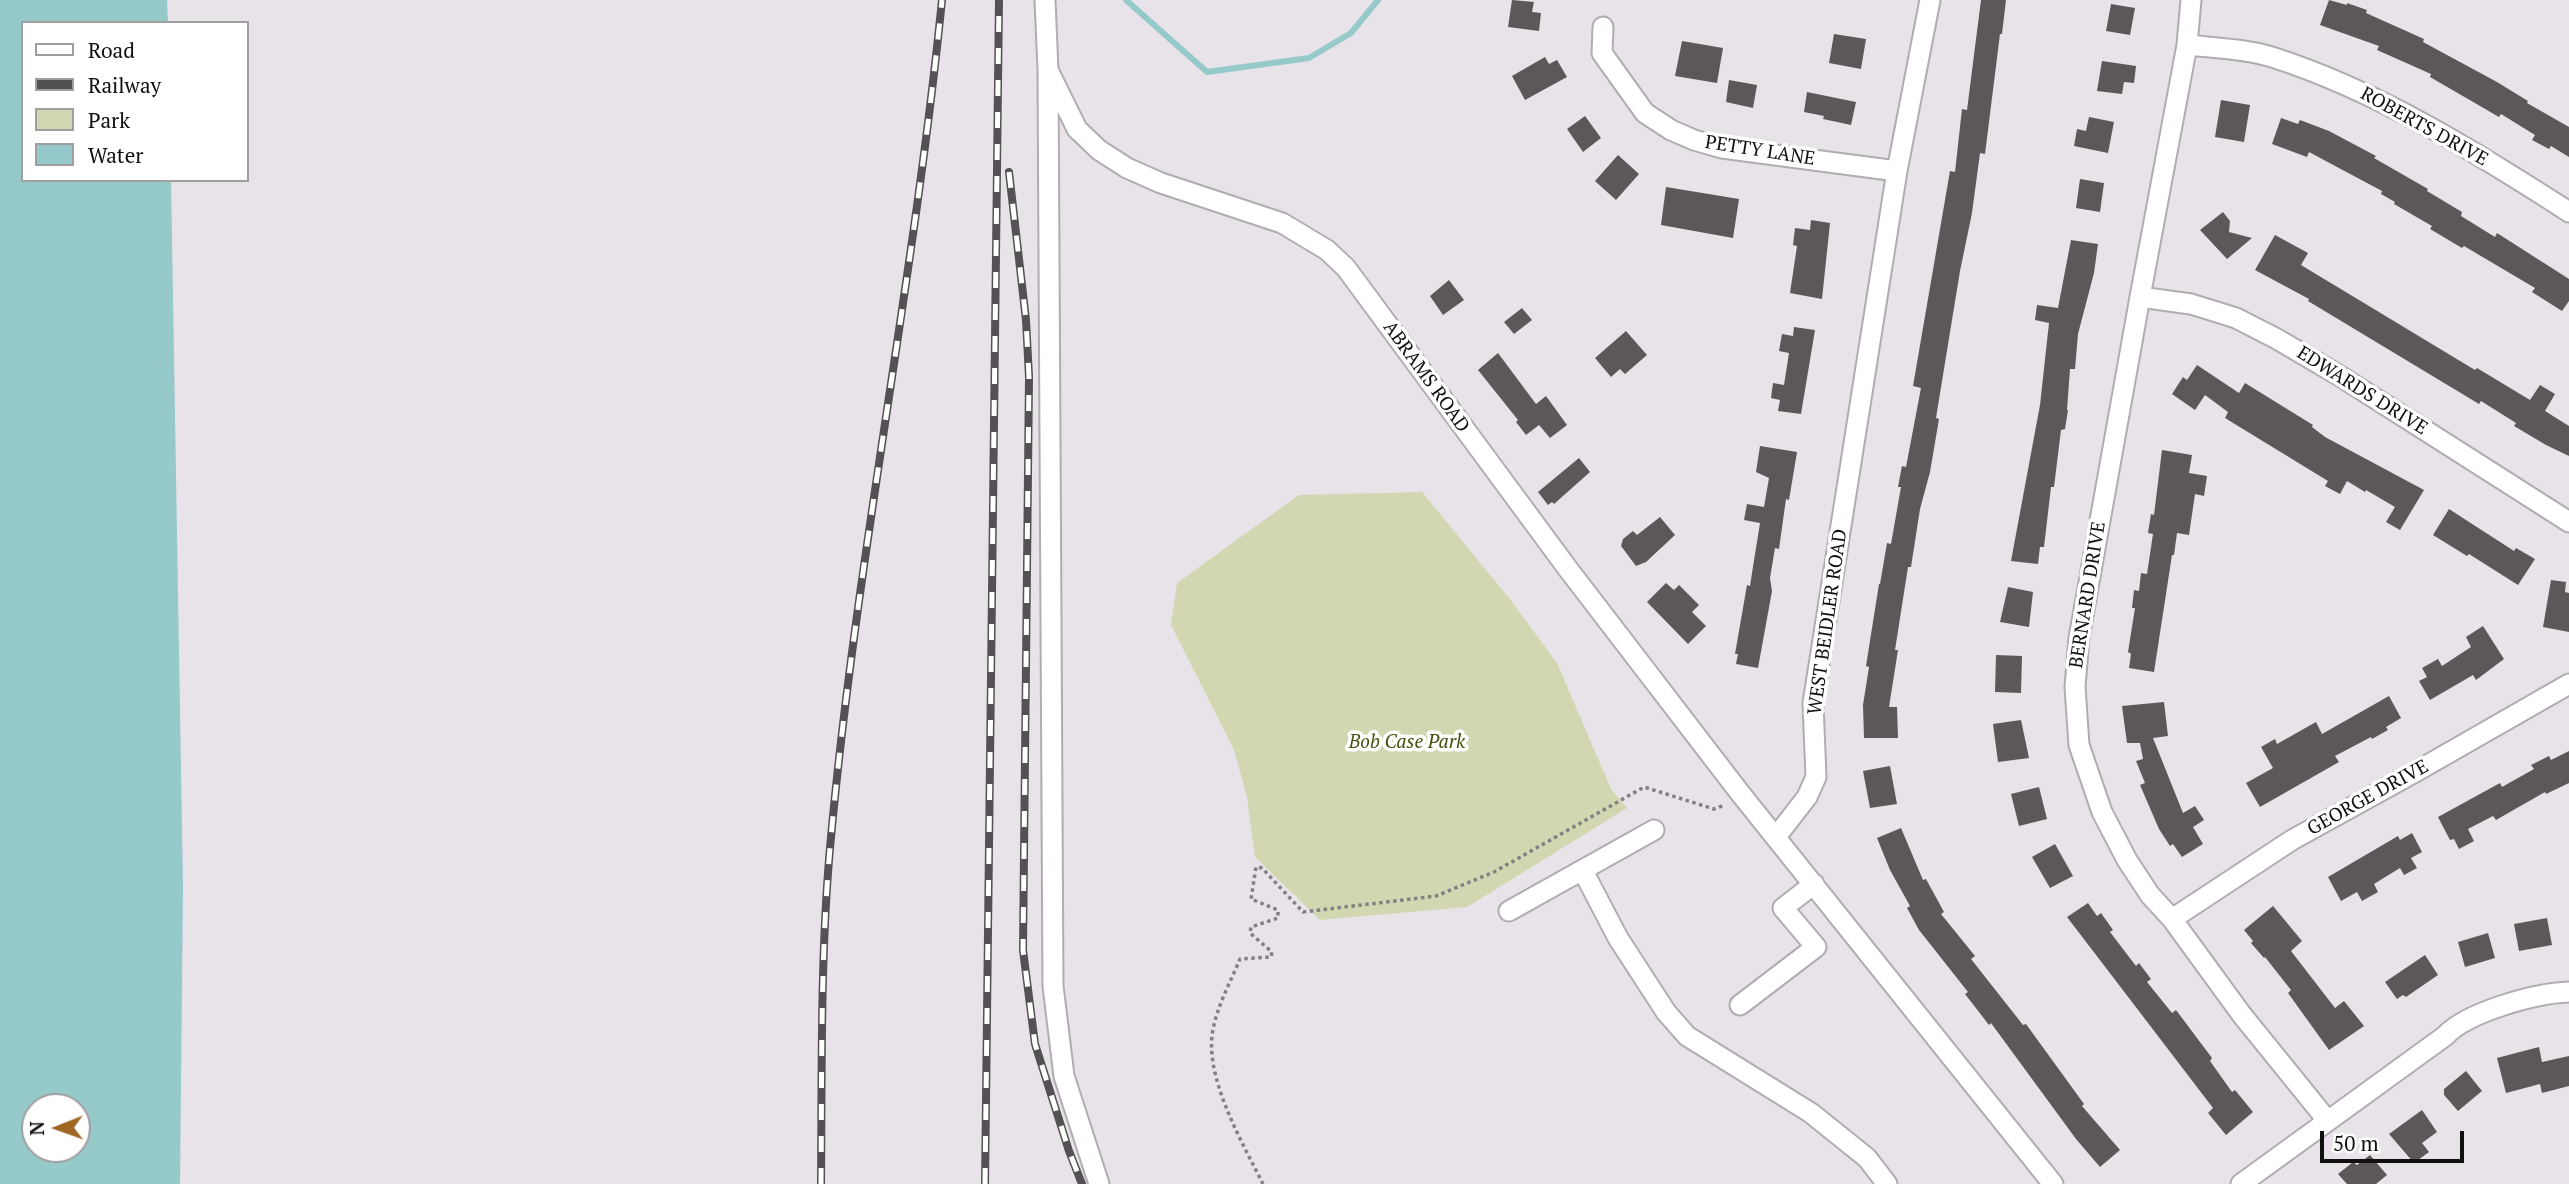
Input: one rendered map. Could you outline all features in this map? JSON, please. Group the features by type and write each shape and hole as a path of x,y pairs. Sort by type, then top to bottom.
{"street":[{"name":"ABRAMS ROAD","path":"1045,0 1048,70 1077,130 1099,150 1127,168 1161,183 1282,223 1327,250 1346,268 1562,561 1776,837"},
{"name":"WEST BEIDLER ROAD","path":"1776,837 1807,797 1816,777 1813,703 1897,171 1930,0"},
{"name":"BERNARD DRIVE","path":"2191,0 2187,45 2079,638 2075,687 2079,746 2100,808 2127,860 2150,895 2172,919 2242,1015 2327,1120"},
{"name":"PETTY LANE","path":"1603,27 1602,53 1645,113 1671,130 1722,148 1897,171"},
{"name":"ROBERTS DRIVE","path":"2187,45 2269,56 2369,94 2569,212"},
{"path":"1048,70 1053,986 1064,1076 1099,1184"},
{"name":"EDWARDS DRIVE","path":"2140,296 2191,304 2236,318 2277,339 2340,376 2569,522"},
{"name":"GEORGE DRIVE","path":"2172,919 2292,840 2569,684"},
{"path":"1508,911 1654,830"},
{"path":"1776,837 2053,1184"},
{"path":"1583,871 1618,938 1666,1012 1687,1036 1811,1113 1867,1158 1887,1184"},
{"path":"1740,1005 1816,947 1783,908 1814,884"},
{"path":"2241,1184 2452,1029 2476,1016 2529,999 2569,992"}],"path":[{"path":"1263,1184 1220,1088 1212,1038 1215,1022 1240,959 1271,957 1272,952 1250,933 1251,927 1278,918 1278,910 1251,899 1256,867 1262,867 1303,912 1436,897 1494,872 1644,787 1713,809 1727,804 1740,793"}],"green space":[{"name":"Bob Case Park","path":"1422,492 1509,598 1557,663 1611,789 1627,808 1467,907 1320,920 1255,857 1247,797 1234,750 1171,625 1177,583 1299,495"}],"water":[{"path":"0,0 167,0 168,21 21,21 21,182 171,182 183,887 180,1184 0,1184"}],"building":[{"path":"1512,0 1534,2 1532,12 1541,13 1539,31 1508,27"},
{"path":"1981,0 2006,0 1985,154 1980,153 1936,418 1939,419 1930,472 1920,509 1911,567 1908,567 1895,650 1898,650 1889,707 1897,707 1898,738 1864,738 1863,705 1869,667 1866,666 1879,584 1887,543 1891,544 1902,466 1906,467 1921,388 1913,386 1950,171 1955,172 1962,109 1967,110"},
{"path":"2329,0 2367,10 2366,13 2424,39 2423,42 2497,82 2569,127 2569,157 2551,146 2549,149 2532,140 2535,135 2430,77 2431,74 2377,50 2379,46 2320,25"},
{"path":"2111,4 2135,8 2130,35 2106,31"},
{"path":"1834,34 1866,39 1861,69 1829,63"},
{"path":"1682,41 1723,48 1717,83 1675,76"},
{"path":"1545,57 1549,64 1557,60 1567,77 1525,100 1512,76"},
{"path":"2102,61 2136,66 2134,83 2124,82 2122,94 2097,91"},
{"path":"1729,80 1757,85 1753,108 1726,102"},
{"path":"1807,92 1856,102 1851,125 1804,112"},
{"path":"2221,100 2250,105 2244,142 2215,137"},
{"path":"1585,116 1601,138 1583,152 1567,129"},
{"path":"2089,117 2114,122 2108,153 2074,146 2077,129 2086,131"},
{"path":"2281,118 2298,124 2300,120 2329,131 2376,156 2374,158 2428,189 2427,191 2462,212 2461,216 2495,237 2497,233 2569,279 2569,301 2562,311 2532,292 2535,288 2430,229 2432,226 2394,204 2395,202 2381,194 2382,191 2309,152 2307,157 2272,144"},
{"path":"1618,155 1639,174 1616,200 1595,181"},
{"path":"2080,179 2104,183 2100,212 2076,208"},
{"path":"1666,187 1739,199 1733,238 1661,225"},
{"path":"2223,212 2230,221 2229,232 2252,238 2227,259 2200,230"},
{"path":"1811,220 1830,223 1822,299 1790,293 1797,246 1793,245 1795,228 1810,230"},
{"path":"2275,235 2308,253 2301,265 2475,370 2477,368 2530,400 2540,385 2555,394 2545,411 2569,426 2569,456 2514,426 2516,423 2481,401 2479,404 2308,301 2309,299 2255,270"},
{"path":"2071,240 2098,244 2094,273 2078,334 2075,369 2070,369 2068,410 2065,429 2061,430 2054,487 2051,487 2044,547 2040,547 2038,564 2011,561 2040,405 2049,323 2035,320 2037,305 2058,308"},
{"path":"1449,280 1464,300 1443,315 1430,296"},
{"path":"1522,308 1532,320 1514,334 1504,322"},
{"path":"1794,327 1815,330 1801,414 1778,411 1780,400 1771,398 1773,383 1784,385 1789,353 1779,351 1782,334 1793,336"},
{"path":"1626,331 1647,355 1625,374 1620,369 1611,377 1595,358"},
{"path":"1498,353 1536,404 1546,396 1567,425 1550,438 1539,425 1526,435 1516,422 1518,420 1478,370"},
{"path":"2197,365 2239,393 2245,383 2313,425 2312,427 2325,437 2424,490 2400,530 2386,522 2395,507 2347,481 2340,494 2325,486 2328,481 2225,418 2228,412 2205,395 2195,410 2172,394 2183,377 2187,380"},
{"path":"1760,446 1797,452 1789,500 1786,499 1779,549 1775,548 1770,578 1772,591 1758,668 1736,664 1738,654 1735,654 1760,523 1744,520 1747,504 1764,507 1769,478 1756,472"},
{"path":"2162,450 2192,455 2189,473 2207,476 2204,496 2195,494 2189,535 2177,533 2154,672 2129,668 2131,654 2128,652 2135,608 2132,608 2134,590 2139,591 2141,573 2147,574 2153,534 2148,533 2151,514 2154,515"},
{"path":"1579,458 1590,472 1554,504 1552,502 1548,505 1538,492"},
{"path":"2449,509 2514,551 2516,548 2535,559 2518,585 2433,535"},
{"path":"1660,517 1675,535 1646,562 1636,566 1621,546 1623,539 1633,531 1637,535"},
{"path":"2551,580 2566,582 2565,592 2569,593 2569,632 2543,627"},
{"path":"1666,583 1674,590 1679,585 1699,605 1692,612 1706,626 1688,644 1647,602"},
{"path":"2008,587 2033,592 2029,627 2000,622"},
{"path":"2483,626 2504,659 2476,680 2473,675 2430,700 2419,681 2427,677 2422,668 2438,659 2442,666 2471,647 2466,637"},
{"path":"1996,655 2022,656 2021,693 1995,692"},
{"path":"2389,696 2401,718 2386,727 2388,730 2335,756 2339,762 2260,807 2246,783 2273,768 2261,747 2275,739 2277,744 2316,722 2322,734"},
{"path":"2164,702 2168,736 2153,738 2183,813 2195,806 2204,820 2193,827 2203,844 2182,857 2173,844 2170,846 2159,829 2140,785 2145,783 2136,761 2143,759 2140,743 2127,743 2122,706"},
{"path":"2021,720 2029,758 1998,762 1993,724"},
{"path":"2569,751 2569,783 2546,794 2545,792 2496,820 2493,816 2468,829 2474,841 2459,849 2454,839 2450,840 2438,817 2500,783 2502,787 2534,769 2531,765 2549,756 2551,760"},
{"path":"1890,766 1897,804 1870,808 1863,771"},
{"path":"2039,787 2047,819 2019,826 2011,794"},
{"path":"1901,828 1923,880 1926,879 1944,912 1941,914 1975,956 1971,959 2023,1025 2026,1024 2084,1104 2082,1106 2120,1150 2100,1167 2076,1139 1991,1023 1989,1025 1965,994 1968,992 1919,930 1877,838"},
{"path":"2412,833 2422,852 2411,858 2417,868 2404,875 2400,868 2374,884 2378,892 2362,901 2357,892 2341,901 2328,877 2398,836 2400,840"},
{"path":"2055,844 2073,876 2050,888 2032,857"},
{"path":"2088,903 2097,916 2101,913 2113,930 2110,932 2136,966 2139,963 2151,979 2147,982 2172,1013 2176,1010 2212,1058 2210,1061 2232,1092 2235,1090 2253,1112 2226,1135 2208,1113 2213,1108 2067,917"},
{"path":"2273,906 2302,941 2291,951 2335,1008 2344,1001 2364,1026 2329,1050 2288,993 2291,990 2251,943 2253,941 2244,930"},
{"path":"2547,918 2552,945 2519,951 2514,924"},
{"path":"2488,933 2495,958 2465,967 2458,942"},
{"path":"2425,955 2438,975 2406,997 2403,995 2397,999 2385,982"},
{"path":"2539,1047 2542,1062 2569,1056 2569,1086 2542,1093 2540,1084 2506,1093 2497,1058"},
{"path":"2466,1071 2482,1091 2458,1111 2444,1095 2444,1089"},
{"path":"2422,1110 2437,1132 2422,1143 2429,1152 2414,1163 2389,1134"},
{"path":"2370,1155 2387,1175 2376,1184 2347,1184 2338,1174 2353,1162 2357,1165"}],"waterway":[{"path":"1126,0 1207,72 1309,58 1351,33 1378,0"}],"railway":[{"path":"821,1184 823,967 831,837 855,627 917,210 942,0"},
{"path":"985,1184 999,0"},
{"path":"1009,172 1026,320 1029,377 1023,950 1035,1044 1082,1184"}]}
